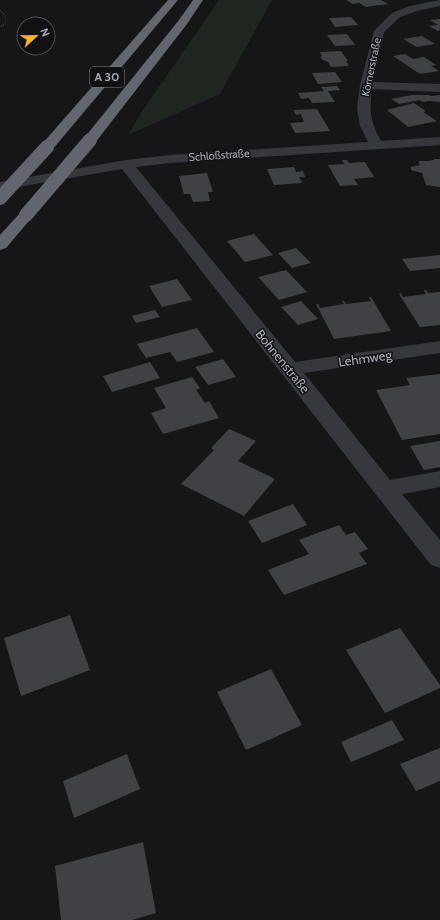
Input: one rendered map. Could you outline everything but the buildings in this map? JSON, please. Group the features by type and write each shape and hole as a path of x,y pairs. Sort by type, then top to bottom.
{"highway":[{"name":"A 30","path":"0,198 47,147 173,0"},
{"name":"A 30","path":"0,245 90,140 183,22 198,0"}],"street":[{"name":"Körnerstraße","path":"376,145 367,126 363,108 366,85 379,31 396,15 414,8 440,3"},
{"path":"366,85 440,88"},
{"name":"Schloßstraße","path":"0,186 126,164 170,158 440,140"},
{"name":"Bohnenstraße","path":"126,164 440,558"},
{"name":"Lehmweg","path":"289,369 440,347"},
{"path":"384,489 440,479"}],"path":[{"path":"0,10 6,17 5,24 0,27"}],"shaded area":[{"path":"219,0 272,0 220,94 128,135 143,110"}]}
